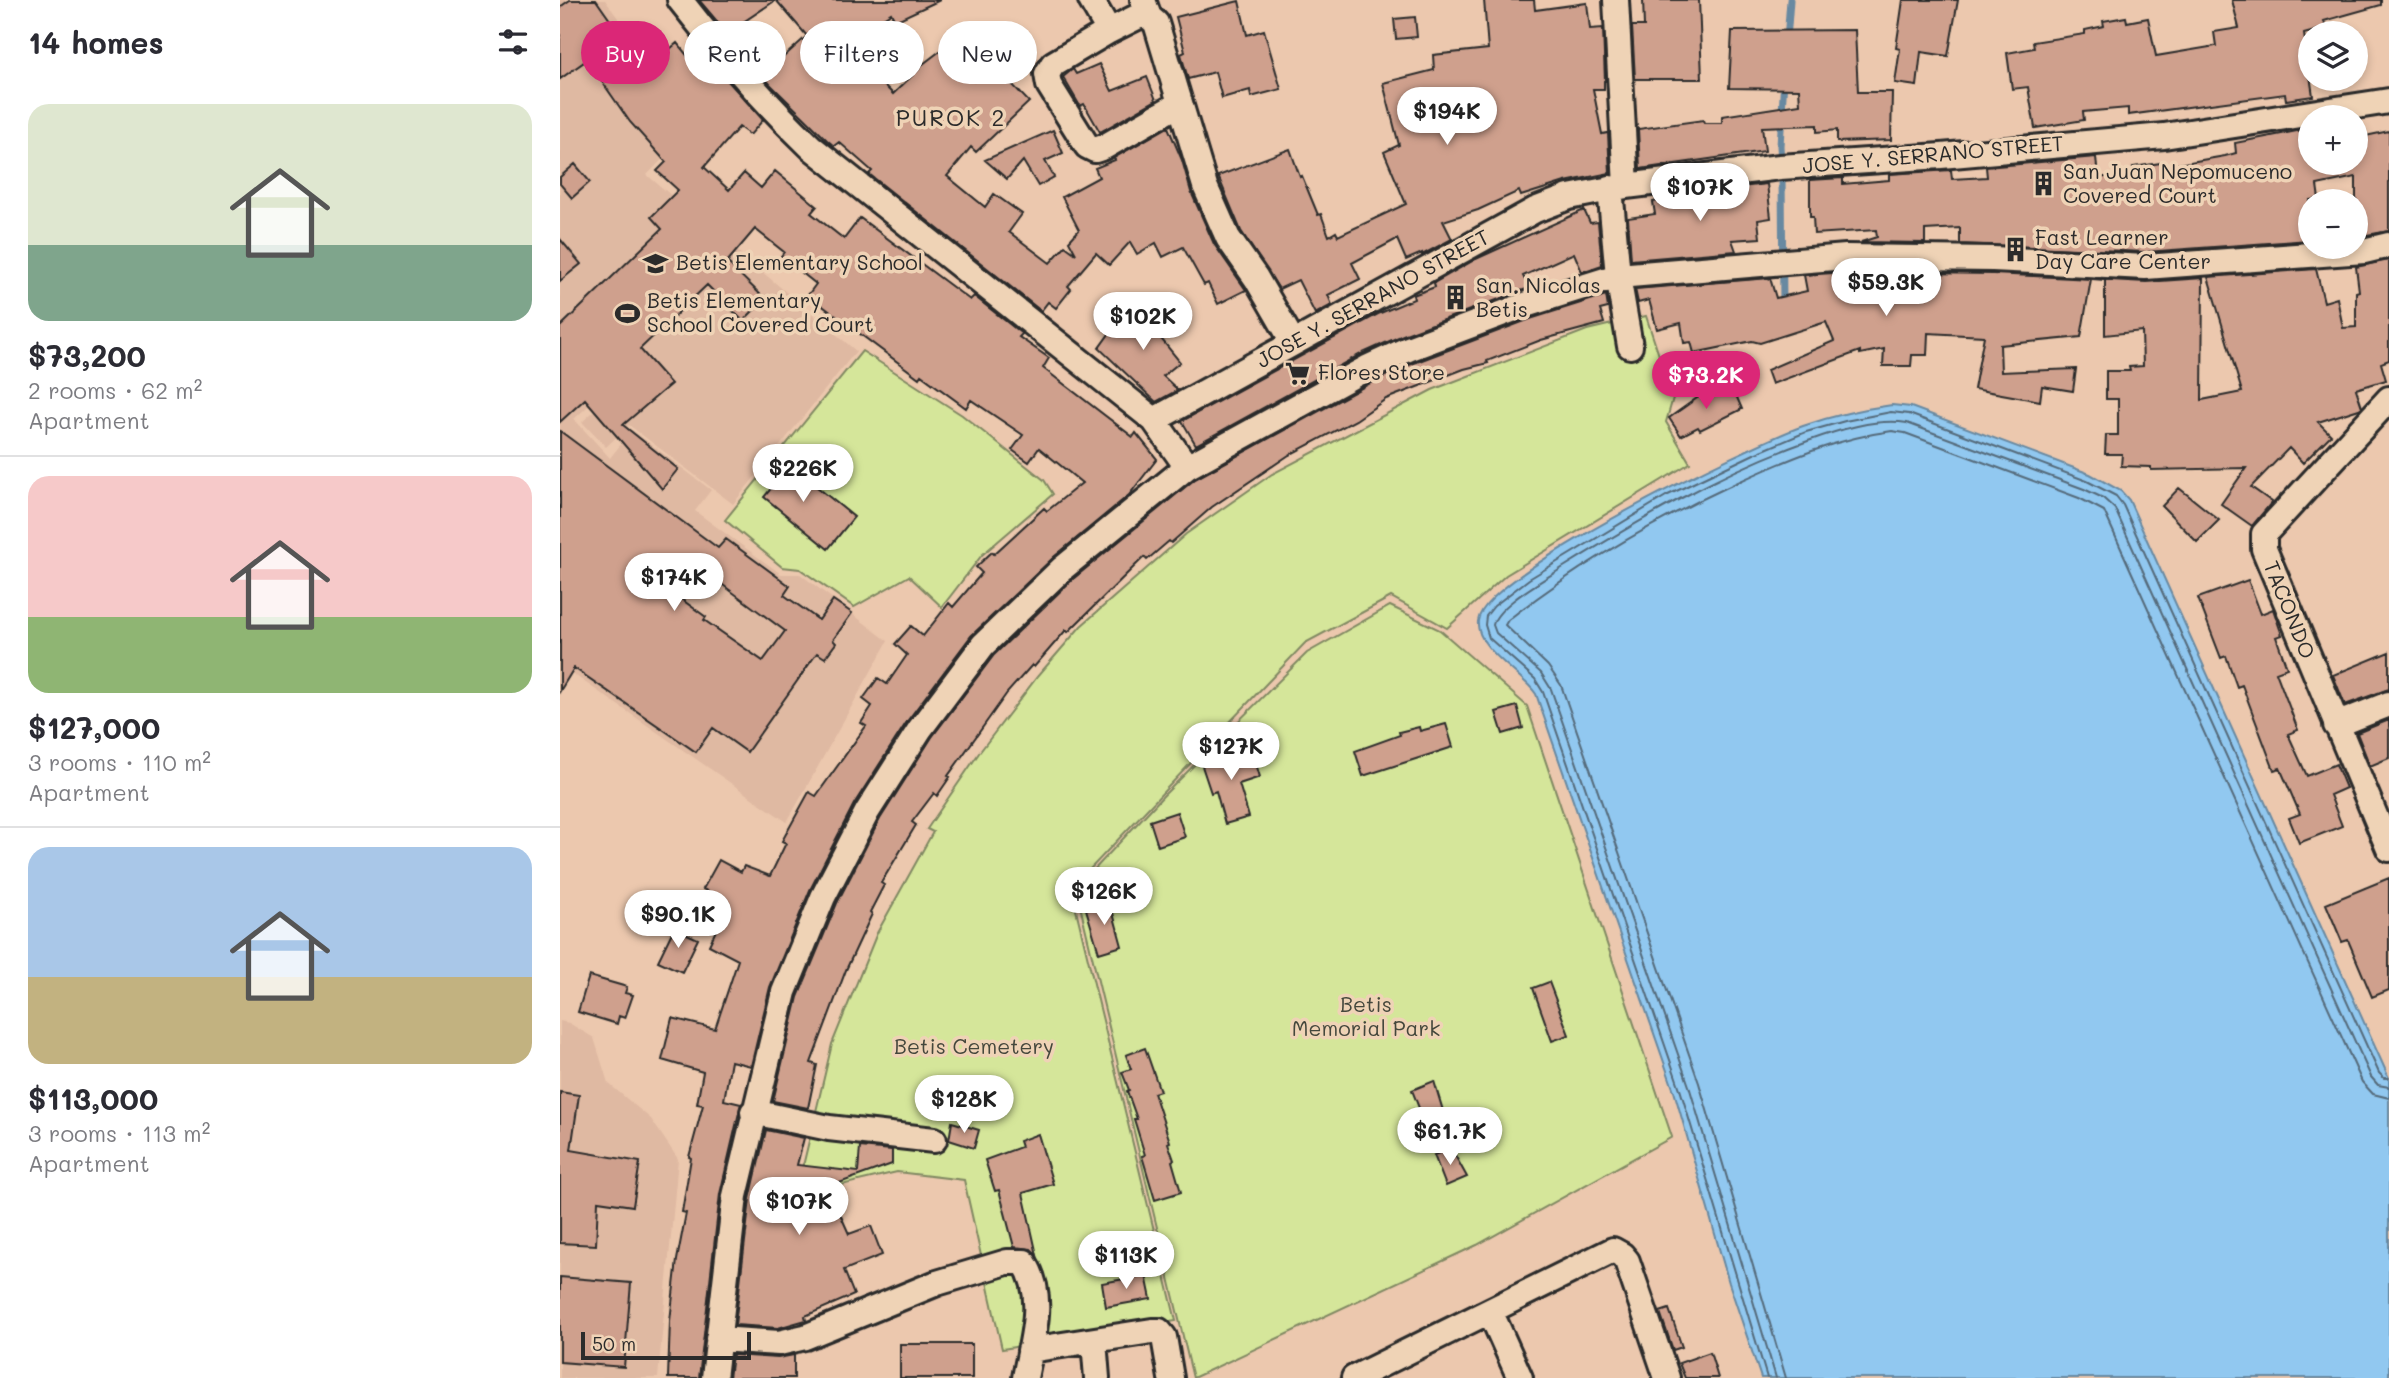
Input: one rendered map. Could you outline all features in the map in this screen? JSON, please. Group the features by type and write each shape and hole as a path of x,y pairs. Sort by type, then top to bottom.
{"street":[{"path":"680,0 766,105 811,147 1154,420 1187,467"},
{"path":"1091,0 1109,31"},
{"path":"1616,0 1618,276 1630,346"},
{"path":"1179,104 1095,150 1087,146 1049,85 1047,74 1053,64 1141,15 1146,8 1156,23 1205,186 1228,238 1256,278 1293,342"},
{"name":"JOSE Y. SERRANO STREET","path":"1154,420 1535,210 1569,197 1618,187 1780,167 2164,136 2389,101"},
{"path":"714,1378 734,1196 784,992 823,897 867,811 920,729 983,645 1063,568 1187,467 1337,384 1408,349 1525,305 1618,276 1846,257 1993,259 2145,267 2364,251 2389,245"},
{"name":"TACONDO","path":"2389,399 2264,534 2264,549 2389,849"},
{"path":"2336,725 2389,704"},
{"path":"753,1112 829,1128 934,1140"},
{"path":"1354,1378 1613,1250 1627,1261 1667,1378"},
{"path":"718,1339 779,1343 805,1337 937,1283 1007,1262 1024,1262 1032,1275 1038,1302 1025,1378"},
{"path":"1490,1311 1520,1378"},
{"path":"1030,1350 1159,1331 1164,1337 1171,1378"},
{"path":"1094,1341 1097,1378"}],"shaded area":[{"name":"Betis Elementary School","path":"560,0 605,0 620,21 581,21 581,84 665,84 672,94 685,136 647,175 856,351 733,504 629,425 606,447 582,422 605,401 560,356"},
{"path":"560,360 597,398 574,419 610,458 632,430 711,490 695,511 781,574 800,574 888,641 787,822 560,665"},
{"path":"560,1021 569,1023 594,1038 608,1083 651,1119 678,1159 658,1378 560,1378"}],"green space":[{"name":"Betis Cemetery","path":"1646,316 1673,398 1666,422 1690,463 1506,575 1447,628 1391,597 1305,643 1071,889 1176,1321 1002,1349 964,1180 897,1172 803,1194 792,1190 804,1162 832,1044 877,933 933,832 927,829 979,753 1037,677 1081,626 1186,534 1272,474 1432,390 1587,330"},
{"path":"862,351 962,415 1044,480 1053,494 982,555 942,607 909,576 854,607 800,569 782,567 725,520"},
{"name":"Betis Memorial Park","path":"1390,606 1440,630 1527,706 1672,1137 1477,1245 1193,1378 1076,889 1163,796 1307,653"}],"water":[{"path":"1892,405 1911,407 2090,474 2121,491 2129,500 2389,1078 2389,1378 1761,1378 1729,1283 1674,1091 1536,694 1491,650 1479,631 1478,621 1491,600 1524,573 1570,543 1679,483 1803,426 1847,413"}],"building":[{"path":"570,0 596,0 611,21 581,21 581,64 560,79 560,7"},
{"path":"699,0 776,0 745,21 717,21"},
{"path":"776,0 940,0 895,21 891,13 879,21 800,21 800,28"},
{"path":"1484,0 1534,0 1535,10 1587,3 1590,29 1603,28 1604,89 1593,89 1602,134 1608,133 1610,173 1565,182 1521,196 1519,191 1478,210 1443,221 1452,239 1406,260 1397,239 1352,263 1360,279 1328,295 1332,305 1315,314 1298,280 1279,289 1241,231 1218,176 1290,149 1300,177 1302,176 1318,215 1321,214 1329,236 1336,232 1338,236 1406,204 1384,152 1399,145 1383,83 1434,70 1433,55 1488,49"},
{"path":"1643,0 1699,0 1702,79 1635,79 1632,26 1644,26"},
{"path":"1903,0 1958,0 1948,56 1921,52 1917,86 1895,83 1900,49 1896,48"},
{"path":"2232,0 2381,0 2381,5 2324,21 2298,21 2298,91 2312,91 2313,96 2286,100 2285,94 2128,115 2128,108 2083,112 2084,120 2035,128 2028,87 2012,89 2007,53 2034,48 2033,42 2085,34 2085,30 2104,26 2103,21 2126,17 2127,22 2148,18 2156,56 2216,46 2214,32 2239,28"},
{"path":"1239,1 1247,35 1264,30 1281,89 1251,97 1250,90 1222,98 1215,72 1188,79 1181,54 1185,52 1176,17"},
{"path":"1415,17 1417,37 1396,39 1394,19"},
{"path":"1855,30 1858,92 1892,92 1891,140 1837,142 1837,130 1817,132 1817,125 1762,127 1765,151 1640,169 1638,129 1703,120 1704,123 1722,123 1722,116 1800,104 1799,89 1729,88 1732,31"},
{"path":"800,42 800,84 883,84 893,94 903,84 924,84 924,63 938,53 938,84 1012,84 1029,102 976,152 971,147 947,176 985,207 994,194 1022,214 1009,232 1050,263 1065,246 1076,254 1069,241 1079,230 1062,197 1099,177 1095,168 1115,160 1114,158 1168,127 1182,160 1191,192 1214,244 1246,290 1218,304 1208,283 1204,285 1183,247 1163,257 1156,243 1137,254 1130,242 1109,265 1096,253 1068,286 1071,289 1056,308 1048,302 1041,311 869,174 872,171 839,142 834,146 770,84 786,84 786,55"},
{"path":"677,43 684,52 684,84 731,84 763,120 750,135 739,127 704,167 729,190 744,173 761,188 775,171 817,206 811,213 844,239 860,218 970,300 974,296 1022,334 1019,337 1049,358 1043,368 1133,437 1136,433 1157,459 1129,495 1054,557 971,636 908,720 854,804 810,890 770,987 751,1066 731,1061 724,1100 741,1104 720,1194 699,1378 668,1378 670,1321 686,1213 682,1212 691,1158 689,1157 703,1105 697,1104 703,1072 662,1060 672,1018 715,1029 738,960 709,945 729,903 703,889 719,860 741,872 744,866 770,876 786,843 782,841 809,792 816,796 866,726 861,723 872,706 863,699 878,678 887,684 907,655 895,644 911,626 923,636 949,603 953,607 982,573 976,567 1044,508 1047,511 1082,483 1039,448 1029,462 1012,450 1023,435 971,400 966,408 921,375 919,378 808,295 816,284 781,256 784,252 755,229 727,262 765,299 743,321 707,285 640,349 671,384 623,425 678,469 662,489 585,399 560,422 560,327 662,229 651,217 678,190 657,171 666,162 630,122 604,84 670,84 670,49"},
{"path":"1099,64 1112,91 1147,77 1156,100 1100,132 1084,104 1080,106 1063,77 1073,69 1076,74"},
{"path":"1053,130 1063,153 1045,161 1054,177 1038,186 1023,161 1007,179 985,160"},
{"path":"2298,131 2298,175 2368,175 2368,135 2389,131 2389,231 2368,235 2368,189 2356,189 2356,177 2317,185 2318,189 2298,189 2298,241 2145,252 1960,244 1960,228 1925,230 1925,243 1861,242 1877,237 1876,230 1814,234 1813,217 1810,217 1810,180 1843,178 1843,184 1889,180 1889,174 1951,170 1952,179 1987,177 1986,167 2096,157 2098,178 2134,173 2133,167 2161,163 2161,167 2225,156 2236,153 2235,143"},
{"path":"575,164 590,182 572,198 560,184 560,177"},
{"path":"1767,184 1771,218 1758,220 1760,238 1732,240 1736,251 1631,260 1628,218 1655,214 1653,202 1705,191"},
{"path":"1584,210 1590,223 1598,222 1602,265 1582,272 1574,253 1523,276 1529,288 1403,335 1361,354 1196,445 1182,421 1378,314 1414,299 1413,295 1435,287 1434,283 1476,259"},
{"path":"560,239 581,264 560,281"},
{"path":"2389,260 2389,360 2381,363 2386,380 2356,389 2362,407 2359,409 2318,422 2331,435 2303,463 2289,448 2251,487 2272,502 2252,526 2221,504 2246,468 2151,470 2151,467 2121,466 2122,454 2105,454 2106,435 2118,435 2118,399 2106,399 2106,371 2130,371 2129,367 2143,366 2142,331 2105,335 2105,280 2092,279 2146,282 2203,278 2202,400 2242,392 2208,277 2316,269 2324,302 2337,298 2343,328 2356,327 2356,292 2359,291 2356,267"},
{"path":"1847,272 1993,274 2091,279 2081,337 2000,345 2001,372 2076,369 2073,391 2042,386 2040,401 1974,389 1984,336 1928,333 1927,355 1912,355 1911,366 1883,366 1884,349 1860,354 1860,351 1772,384 1767,370 1834,341 1826,322 1760,343 1752,341 1694,353 1691,342 1684,343 1681,323 1657,329 1649,300 1638,303 1635,289 1770,278 1776,298 1807,291 1804,275"},
{"path":"1606,295 1608,308 1600,310 1604,323 1541,340 1487,361 1488,363 1464,369 1386,399 1356,420 1289,455 1212,507 1147,560 1144,557 1068,632 1066,630 1007,693 948,776 950,777 937,796 934,793 912,822 916,825 881,883 884,885 846,970 811,1063 817,1065 808,1108 773,1101 798,997 837,903 880,819 932,737 994,655 1073,579 1195,479 1374,381 1414,363 1530,319"},
{"path":"1151,301 1171,325 1158,335 1180,362 1163,376 1178,390 1156,402 1099,348 1117,323 1121,326"},
{"path":"1732,386 1742,409 1700,430 1698,427 1681,436 1669,418 1700,396 1702,399"},
{"path":"560,431 718,548 726,539 790,586 784,595 819,620 833,600 852,613 833,640 836,643 825,658 817,653 747,752 713,728 696,752 574,668 560,691","holes":["685,557 785,631 763,661 704,620 706,617 663,586"]},
{"path":"790,465 854,517 828,549 764,497"},
{"path":"2179,488 2219,520 2197,542 2162,506"},
{"path":"2248,580 2261,614 2273,609 2282,635 2276,637 2287,668 2276,672 2298,730 2288,734 2307,776 2336,764 2346,788 2330,795 2342,826 2299,843 2289,818 2300,814 2280,768 2274,770 2242,685 2237,687 2226,656 2221,658 2198,598"},
{"path":"2389,652 2389,689 2345,705 2333,675"},
{"path":"1517,706 1523,728 1503,734 1496,712"},
{"path":"2389,720 2389,758 2370,766 2357,733"},
{"path":"1446,724 1453,747 1363,776 1355,751 1400,735 1399,732 1419,727 1420,731"},
{"path":"1251,747 1260,777 1239,784 1249,817 1225,824 1216,791 1211,793 1201,763"},
{"path":"1177,812 1185,837 1158,846 1150,821"},
{"path":"2389,878 2389,990 2372,997 2348,940 2342,942 2326,904"},
{"path":"1110,902 1122,946 1099,953 1086,909"},
{"path":"674,928 698,939 682,972 658,961"},
{"path":"589,976 627,987 625,993 633,995 625,1018 619,1016 617,1024 578,1012"},
{"path":"1549,982 1569,1035 1552,1041 1533,988"},
{"path":"1145,1048 1160,1091 1154,1093 1170,1142 1168,1143 1181,1192 1155,1200 1142,1156 1145,1155 1134,1119 1137,1119 1122,1072 1131,1069 1126,1055"},
{"path":"1434,1081 1447,1124 1428,1131 1412,1090"},
{"path":"560,1092 579,1095 571,1150 640,1162 633,1206 598,1201 596,1245 560,1243"},
{"path":"952,1122 979,1130 974,1148 949,1140"},
{"path":"766,1130 804,1138 797,1165 858,1172 860,1147 892,1150 892,1164 828,1187 849,1234 871,1226 882,1255 844,1270 854,1295 805,1316 806,1320 778,1328 735,1325 750,1199"},
{"path":"1038,1134 1053,1184 1023,1193 1037,1255 1031,1249 1014,1247 999,1190 995,1191 985,1160 1021,1147 1019,1141"},
{"path":"1451,1148 1467,1177 1446,1186 1434,1155"},
{"path":"1146,1275 1151,1299 1106,1307 1102,1283"},
{"path":"560,1277 631,1283 624,1367 560,1362"},
{"path":"1669,1309 1682,1347 1673,1350 1660,1312"},
{"path":"900,1344 972,1344 972,1378 900,1378"},
{"path":"1710,1352 1718,1378 1685,1378 1679,1363"},
{"path":"732,1355 778,1358 794,1355 794,1378 729,1378"}],"waterway":[{"path":"1787,40 1790,0"},
{"path":"1781,162 1784,79"},
{"path":"1782,173 1783,306"}],"place":[{"name":"San Juan Nepomuceno Covered Court","path":"2043,184"},
{"name":"Fast Learner Day Care Center","path":"2015,250"},
{"name":"Betis Elementary School","path":"656,263"},
{"name":"San. Nicolas Betis","path":"1456,298"},
{"name":"Betis Elementary School Covered Court","path":"627,313"},
{"name":"Flores Store","path":"1298,373"}],"district":[{"name":"PUROK 2","path":"951,118"}]}
